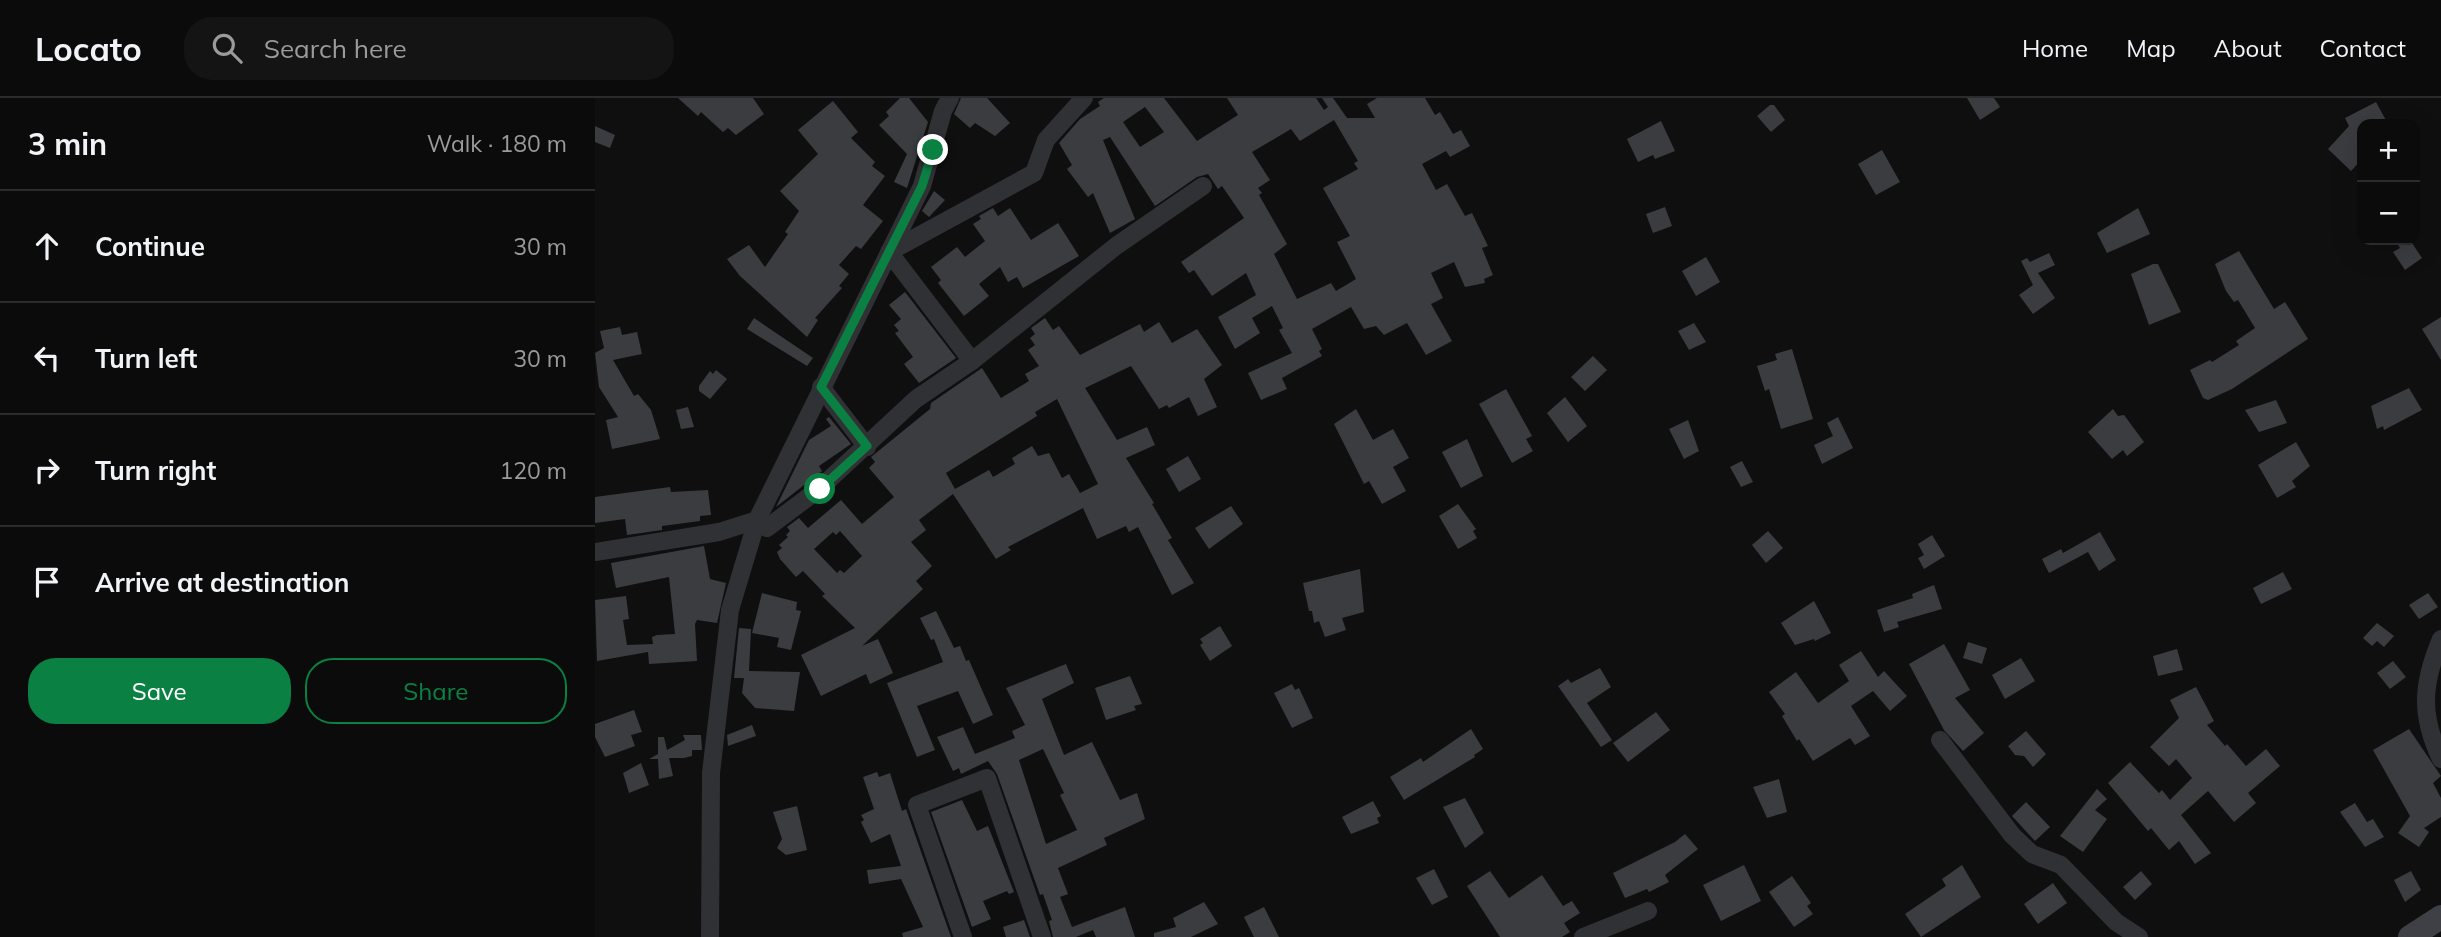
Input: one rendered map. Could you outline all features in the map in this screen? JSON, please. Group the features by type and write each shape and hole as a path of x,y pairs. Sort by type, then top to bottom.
{"street":[{"path":"710,937 711,773 730,610 757,520 922,186 943,111 950,98"},
{"path":"889,252 1034,173 1046,140 1084,98"},
{"path":"757,520 767,528 820,489 916,399 972,361 1116,246 1203,186"},
{"path":"889,252 972,361"},
{"path":"821,387 867,446"},
{"path":"595,552 719,532 757,520"},
{"path":"2441,639 2424,696 2430,736 2441,759"},
{"path":"1940,740 2012,835 2032,854 2061,865 2116,922 2140,937"},
{"path":"963,937 917,805 987,778 1042,937"},
{"path":"1583,937 1648,911"},
{"path":"2410,937 2441,917"}],"building":[{"path":"678,98 753,98 764,114 736,135 728,128 723,132 701,112 698,116"},
{"path":"900,98 909,98 928,122 907,188 894,182 907,154 879,125 889,116 886,112"},
{"path":"961,98 987,98 1010,123 995,136 975,123 970,128 954,114"},
{"path":"1104,98 1164,98 1197,141 1238,115 1227,98 1316,98 1324,110 1328,107 1322,98 1333,98 1347,118 1375,118 1367,104 1377,98 1425,98 1435,115 1440,112 1453,134 1461,130 1470,146 1450,157 1446,151 1422,164 1436,190 1447,184 1465,216 1472,213 1488,246 1482,248 1493,275 1484,279 1485,283 1465,287 1454,262 1431,273 1443,298 1431,304 1452,341 1426,355 1407,323 1384,335 1376,326 1364,329 1351,307 1312,329 1322,349 1319,351 1322,356 1282,378 1287,389 1261,400 1248,373 1292,353 1279,330 1283,328 1272,306 1252,318 1260,333 1235,349 1218,317 1256,295 1246,273 1212,296 1194,270 1189,273 1181,262 1244,218 1222,186 1218,189 1208,174 1197,177 1155,206 1110,137 1103,140 1135,219 1110,233 1093,193 1088,197 1067,169 1072,165 1059,143 1080,119 1100,106 1098,102","holes":["1145,107 1164,132 1140,147 1123,122","1334,120 1358,161 1354,163 1358,169 1323,188 1350,236 1337,242 1356,279 1336,291 1331,283 1297,299 1274,254 1287,244 1259,195 1262,193 1258,188 1270,180 1252,152 1291,129 1300,141"]},
{"path":"1967,98 1994,98 2000,107 1980,120"},
{"path":"833,101 858,132 851,138 875,162 872,166 885,176 863,205 883,221 861,249 856,246 839,265 849,274 839,286 842,288 815,318 818,320 807,337 740,276 727,259 749,245 765,267 788,234 785,232 799,211 780,191 818,154 798,130"},
{"path":"2376,102 2385,119 2357,119 2357,164 2351,171 2328,149 2349,126 2345,118"},
{"path":"1770,105 1774,105 1785,120 1771,132 1757,116"},
{"path":"1661,121 1675,151 1655,159 1653,155 1638,162 1627,139"},
{"path":"595,126 615,135 610,148 595,142"},
{"path":"1882,150 1900,182 1876,195 1858,164"},
{"path":"934,191 945,200 929,217 922,211"},
{"path":"1665,207 1672,226 1653,233 1646,214"},
{"path":"993,208 998,216 1010,208 1031,240 1058,223 1079,256 1023,288 1017,277 1008,282 1000,267 979,284 989,296 964,316 938,283 941,280 931,267 957,247 965,257 985,241 973,224 981,219 979,216"},
{"path":"2138,208 2150,234 2107,253 2097,233"},
{"path":"2398,245 2413,245 2422,258 2405,270 2393,252 2400,248"},
{"path":"2239,251 2274,309 2285,302 2308,339 2232,389 2208,400 2203,398 2190,370 2210,360 2212,362 2239,345 2236,341 2255,328 2238,300 2234,302 2226,291 2215,264"},
{"path":"2049,253 2055,265 2038,273 2055,298 2033,314 2019,295 2033,285 2021,261 2027,258 2030,262"},
{"path":"1706,257 1720,282 1696,296 1682,271"},
{"path":"2158,264 2181,312 2149,325 2131,274"},
{"path":"905,292 956,358 919,383 904,364 913,357 895,333 899,331 894,325 901,319 889,305"},
{"path":"2441,317 2441,360 2422,329"},
{"path":"754,318 813,358 807,366 747,329"},
{"path":"1045,318 1053,330 1059,326 1080,355 1140,324 1144,332 1159,322 1172,343 1197,329 1222,365 1204,379 1217,407 1198,416 1189,397 1169,408 1167,405 1159,409 1131,366 1085,388 1117,440 1147,427 1155,445 1126,458 1154,503 1152,504 1172,538 1168,540 1194,583 1172,595 1138,527 1129,532 1126,526 1097,539 1083,508 1008,547 1011,550 996,559 953,494 919,520 926,530 911,542 932,566 916,581 923,589 862,646 878,639 893,673 870,684 866,674 821,696 801,655 855,628 822,596 825,594 803,571 796,577 780,559 777,552 782,548 779,545 788,537 786,535 790,531 787,527 799,518 808,528 841,500 862,524 894,497 869,468 875,462 871,457 930,409 931,403 982,368 1001,398 1029,381 1025,374 1039,366 1028,350 1035,345 1030,338 1035,334 1031,328","holes":["1057,399 1098,484 1080,493 1069,474 1062,478 1049,453 1038,456 1032,446 1012,458 1015,464 993,477 989,470 955,489 946,473 1037,416 1035,412","840,531 862,556 844,573 840,570 837,573 814,549 833,532 836,535"]},
{"path":"1694,323 1706,342 1689,350 1678,331"},
{"path":"620,327 622,335 637,332 642,354 613,360 634,396 638,394 651,410 660,439 612,449 606,420 618,417 599,387 595,353 604,348 600,331"},
{"path":"1792,349 1813,419 1781,429 1769,389 1765,391 1757,366 1777,360 1775,354"},
{"path":"1593,356 1607,370 1585,391 1571,377"},
{"path":"716,370 727,379 710,399 699,391 699,386 710,371 713,374"},
{"path":"2409,388 2422,410 2384,430 2383,426 2377,429 2371,406"},
{"path":"1506,389 1532,436 1526,439 1533,451 1512,463 1479,404"},
{"path":"1565,397 1587,426 1568,442 1547,413"},
{"path":"2276,400 2287,423 2259,432 2245,410"},
{"path":"688,407 694,427 681,429 676,410"},
{"path":"1356,409 1373,440 1393,429 1409,458 1393,467 1406,491 1382,504 1369,481 1364,484 1334,424"},
{"path":"2113,409 2118,416 2124,415 2144,442 2127,456 2123,450 2112,459 2088,432"},
{"path":"829,417 851,444 819,466 822,471 776,507 809,440 831,426 826,419"},
{"path":"1838,417 1853,448 1822,464 1814,445 1833,436 1827,423"},
{"path":"1688,420 1699,451 1684,459 1669,429"},
{"path":"1467,439 1483,476 1461,488 1442,452"},
{"path":"2296,442 2310,466 2292,481 2296,487 2277,498 2258,465"},
{"path":"1188,456 1201,479 1179,492 1166,469"},
{"path":"1742,461 1753,482 1741,487 1730,467"},
{"path":"670,487 671,492 708,490 711,515 700,516 700,521 662,526 662,530 627,535 625,519 595,523 595,497"},
{"path":"1458,504 1476,529 1473,531 1477,538 1458,549 1439,516"},
{"path":"1231,506 1243,524 1209,549 1195,528"},
{"path":"1768,531 1783,548 1766,563 1752,545"},
{"path":"2100,532 2116,560 2099,571 2088,552 2049,573 2042,559 2061,549 2063,553"},
{"path":"1932,535 1945,556 1924,569 1918,558 1924,555 1918,544"},
{"path":"704,546 710,579 726,583 717,623 697,620 695,624 697,661 649,664 648,652 597,661 595,600 626,596 629,619 623,620 627,645 653,644 652,637 675,634 669,577 616,588 611,563"},
{"path":"1360,569 1364,612 1342,618 1346,630 1325,637 1319,621 1314,623 1312,611 1309,611 1303,583"},
{"path":"2283,572 2292,589 2261,604 2253,588"},
{"path":"1934,585 1942,609 1897,622 1899,627 1884,632 1877,610 1913,598 1912,594"},
{"path":"762,593 797,602 796,610 801,611 791,650 777,647 779,638 752,633"},
{"path":"2428,593 2438,607 2419,619 2409,605"},
{"path":"1814,601 1831,633 1815,641 1814,639 1795,645 1781,623"},
{"path":"936,611 954,648 960,646 966,661 969,660 993,715 973,724 958,691 917,706 935,750 917,757 887,683 943,662 934,639 931,640 920,618"},
{"path":"2377,623 2394,636 2384,647 2377,641 2372,646 2363,638"},
{"path":"1220,626 1232,646 1210,661 1200,645 1203,643 1200,639"},
{"path":"739,628 751,629 749,671 800,672 794,711 755,708 742,693 744,678 734,678"},
{"path":"1968,642 1987,648 1982,664 1963,658"},
{"path":"1944,644 1970,690 1955,698 1984,733 1963,751 1944,730 1909,664"},
{"path":"2177,649 2183,670 2158,676 2153,656"},
{"path":"1861,651 1878,677 1884,671 1907,696 1890,711 1873,691 1851,706 1870,736 1855,745 1850,738 1813,761 1799,739 1797,741 1782,716 1785,714 1769,692 1796,672 1818,703 1849,681 1839,665"},
{"path":"2021,658 2035,681 2005,699 1992,675"},
{"path":"2393,661 2406,677 2390,689 2377,673"},
{"path":"1066,664 1074,683 1042,699 1064,755 1092,742 1120,800 1137,793 1145,819 1104,838 1107,845 1058,868 1068,894 1060,897 1072,927 1125,907 1135,937 1096,937 1093,930 1076,937 1053,937 1049,921 1052,920 1043,894 1040,895 997,774 988,761 961,774 959,768 953,771 937,737 963,727 975,754 1015,738 1012,731 1025,725 1006,688","holes":["1043,749 1064,793 1060,795 1077,830 1046,844 1019,760"]},
{"path":"1600,668 1611,687 1587,703 1612,740 1601,747 1558,686 1568,679 1571,683"},
{"path":"1130,676 1142,704 1134,706 1136,710 1106,720 1095,688"},
{"path":"1292,684 1295,690 1299,688 1313,718 1292,728 1274,693"},
{"path":"2196,687 2214,721 2207,725 2246,766 2266,749 2280,766 2248,793 2256,803 2234,822 2208,791 2181,815 2211,853 2195,864 2179,841 2169,850 2151,828 2148,831 2108,783 2130,762 2159,793 2162,790 2170,800 2192,778 2176,759 2169,766 2150,747 2179,718 2170,700"},
{"path":"634,710 642,732 631,735 635,746 605,757 595,737 595,724"},
{"path":"1656,712 1670,730 1628,762 1613,743"},
{"path":"752,725 756,736 728,746 727,735"},
{"path":"1471,729 1483,749 1474,755 1475,757 1404,800 1390,777 1421,758 1423,762"},
{"path":"2409,729 2441,776 2433,783 2441,798 2441,817 2424,828 2429,832 2419,847 2398,833 2410,816 2373,750"},
{"path":"2026,731 2046,754 2033,767 2024,756 2015,755 2008,746"},
{"path":"683,735 701,735 702,750 692,750 692,756 684,758 669,758 673,776 659,779 658,759 649,759 658,754 658,737 664,737 667,750 685,740"},
{"path":"641,763 649,785 629,793 623,773"},
{"path":"877,772 879,777 890,773 902,811 906,809 951,937 903,937 902,933 923,927 901,879 869,884 867,870 901,866 890,834 871,843 861,822 864,820 861,815 874,809 863,777"},
{"path":"1779,779 1787,812 1767,818 1753,787"},
{"path":"2097,789 2107,799 2095,810 2107,819 2083,852 2060,836"},
{"path":"1465,798 1484,833 1465,848 1443,807"},
{"path":"962,800 977,831 988,826 1014,892 1009,894 1007,891 983,901 991,919 972,927 931,812"},
{"path":"1373,801 1381,816 1377,818 1379,823 1351,834 1342,817"},
{"path":"2026,802 2050,827 2035,841 2012,816"},
{"path":"2355,803 2367,822 2373,819 2384,837 2365,847 2340,812"},
{"path":"797,806 807,850 786,855 777,848 782,839 773,812"},
{"path":"1685,834 1698,849 1665,875 1669,882 1649,892 1647,889 1625,898 1613,873 1675,842"},
{"path":"1744,865 1761,901 1721,921 1703,885"},
{"path":"1962,865 1981,897 1921,937 1905,914 1946,886 1942,879"},
{"path":"1434,869 1448,897 1432,905 1416,878"},
{"path":"1490,871 1509,898 1542,875 1563,906 1572,901 1580,913 1564,923 1570,932 1562,937 1500,937 1467,886"},
{"path":"2141,871 2152,884 2135,900 2123,887"},
{"path":"2411,871 2421,890 2405,902 2394,880"},
{"path":"1792,876 1811,903 1807,906 1813,914 1794,927 1769,892"},
{"path":"2053,883 2067,903 2038,924 2024,904"},
{"path":"1204,902 1218,924 1191,937 1154,937 1154,933 1176,927 1173,918"},
{"path":"1264,907 1279,937 1254,937 1244,917"},
{"path":"1024,920 1030,937 1006,937 1003,927"}],"route":[{"path":"820,489 867,446 821,387 922,186 933,150"}]}
